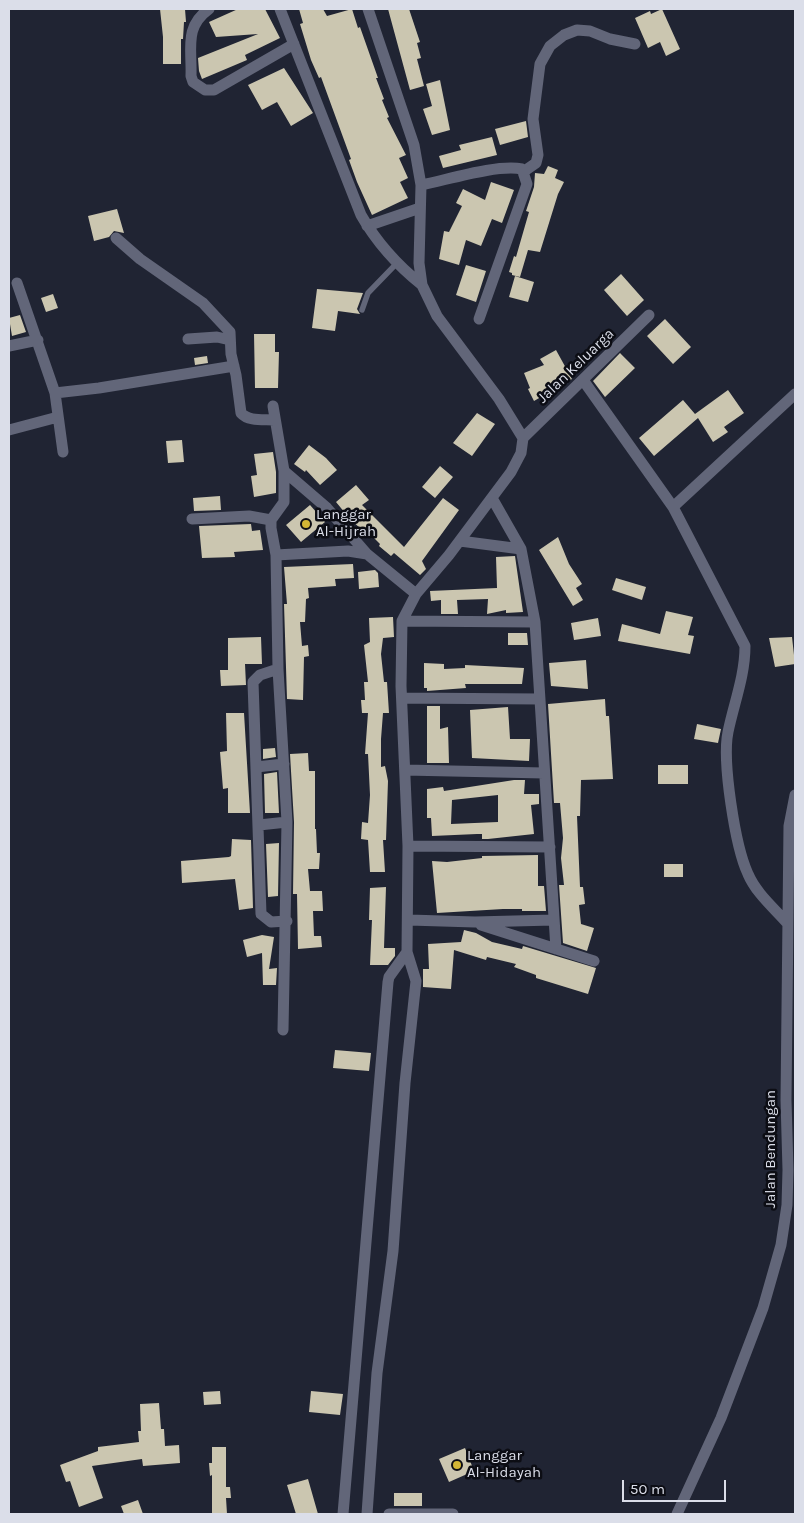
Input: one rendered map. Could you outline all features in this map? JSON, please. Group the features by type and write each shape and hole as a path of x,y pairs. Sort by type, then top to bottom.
{"street":[{"path":"209,9 196,19 192,28 191,76 193,82 205,90 214,90 294,44"},
{"path":"280,9 357,206 367,226 374,238 397,263 422,284"},
{"path":"367,1514 377,1374 393,1252 405,1083 416,981 407,952 409,920 408,846 402,698 402,621 416,594 460,541 492,498 521,453 523,438 499,399 437,316 422,284 419,263 421,186 409,127 368,9"},
{"path":"524,172 536,162 538,155 533,119 540,64 550,46 564,35 577,30 590,31 610,39 635,44"},
{"path":"421,186 478,173 515,168 522,169 524,172 526,184 520,205 479,319"},
{"path":"367,226 420,208"},
{"path":"116,238 140,259 203,303 230,332 241,413 245,417 275,420"},
{"path":"16,284 38,340 55,393 63,452"},
{"name":"Jalan Keluarga","path":"523,438 649,315"},
{"path":"188,339 217,337 230,340"},
{"path":"9,346 38,340"},
{"path":"55,393 234,366"},
{"path":"583,380 673,507 744,646 745,662 728,734 726,761 740,852 748,874 757,890 788,924"},
{"path":"673,507 795,394"},
{"path":"273,406 284,471 284,502 271,520 276,555 278,669 287,822 287,922 283,1030"},
{"path":"9,430 58,417"},
{"path":"284,471 327,508 367,554 416,594"},
{"path":"492,498 521,549 535,622 556,949"},
{"path":"192,519 249,516 271,520"},
{"path":"460,541 521,549"},
{"path":"276,555 348,551 367,554"},
{"path":"402,621 535,622"},
{"path":"278,669 260,675 253,682 260,825 261,914 271,922 287,922"},
{"path":"402,698 540,699"},
{"path":"256,767 284,764"},
{"path":"404,770 544,773"},
{"name":"Jalan Bendungan","path":"676,1514 721,1418 763,1308 781,1245 787,1205 788,1170 786,1100 789,826 795,795"},
{"path":"260,825 287,822"},
{"path":"408,846 550,847"},
{"path":"409,920 475,922 553,920"},
{"path":"475,922 594,961"},
{"path":"343,1514 388,982 389,977 407,952"},
{"path":"389,1514 454,1514"}],"lane":[{"path":"362,310 368,294 397,263"}],"building":[{"path":"160,9 185,9 186,22 184,22 183,39 181,39 181,64 163,64"},
{"path":"238,9 265,9 280,38 245,55 247,60 202,79 198,58 258,34 216,37 209,22"},
{"path":"299,9 323,9 327,16 352,9 378,78 376,78 384,99 382,100 389,117 387,118 406,155 399,158 408,178 400,182 408,198 372,215 357,182 349,160 351,159 321,77 319,78 311,60 300,24 303,23"},
{"path":"388,9 409,9 420,42 417,43 421,58 417,59 424,86 410,90"},
{"path":"662,9 680,49 666,56 660,42 648,48 635,18 650,11 651,14"},
{"path":"284,68 313,113 291,126 277,102 262,110 248,85"},
{"path":"440,80 450,130 432,135 423,109 432,106 426,84"},
{"path":"526,121 528,137 500,145 495,129"},
{"path":"492,137 497,155 443,168 439,156 461,150 459,145"},
{"path":"548,166 558,170 555,178 564,182 558,194 540,252 528,250 520,277 512,275 509,272 514,256 516,257 529,212 526,211 534,187 535,173 544,174"},
{"path":"491,182 514,190 502,223 492,219 481,246 466,240 459,265 439,259 444,231 449,232 462,206 456,203 463,189 485,200"},
{"path":"117,209 124,233 114,231 109,237 94,241 88,216"},
{"path":"466,265 486,271 476,302 456,295"},
{"path":"621,274 644,300 627,316 604,290"},
{"path":"515,276 534,282 528,302 509,297"},
{"path":"317,289 363,293 357,309 360,314 338,311 335,331 312,328"},
{"path":"53,294 58,308 46,312 41,298"},
{"path":"20,315 26,332 12,336 9,318"},
{"path":"665,319 691,347 673,364 647,336"},
{"path":"254,334 275,334 275,352 279,352 278,388 255,388"},
{"path":"556,350 572,379 534,401 528,389 530,388 524,373 544,365 540,359"},
{"path":"620,353 635,368 605,397 593,381"},
{"path":"207,356 208,363 195,365 194,358"},
{"path":"728,390 744,413 724,427 728,432 713,442 698,418 654,456 639,438 683,400 695,414"},
{"path":"477,413 495,424 472,456 453,443"},
{"path":"182,440 184,462 168,463 166,441"},
{"path":"309,445 326,458 337,470 320,485 306,470 305,472 294,464"},
{"path":"273,452 276,472 276,493 254,497 251,476 257,475 254,454"},
{"path":"440,466 453,477 435,498 422,487"},
{"path":"356,485 369,500 362,505 404,547 443,498 459,510 422,561 426,569 420,575 394,553 391,556 379,546 380,544 363,527 361,529 350,519 336,502"},
{"path":"220,496 221,510 194,511 193,498"},
{"name":"Langgar Al-Hijrah","path":"310,505 325,522 301,542 286,525"},
{"path":"251,524 252,531 260,530 263,550 234,552 235,557 202,558 199,526"},
{"path":"558,537 569,564 582,584 576,588 583,600 573,606 539,550"},
{"path":"515,556 523,612 506,613 506,610 487,614 488,599 457,600 458,614 441,614 441,600 431,601 430,591 497,588 496,557"},
{"path":"353,564 354,578 335,579 336,586 308,588 309,598 306,599 305,622 300,622 302,646 308,645 309,656 304,657 303,700 287,699 284,604 287,604 284,567"},
{"path":"375,570 378,573 379,587 359,589 358,572"},
{"path":"616,578 646,587 642,600 612,590"},
{"path":"666,611 693,617 688,635 694,636 690,654 618,641 622,624 660,634"},
{"path":"393,617 394,637 383,638 381,654 384,682 387,682 389,713 383,713 381,739 381,767 385,766 388,781 386,840 383,840 385,872 370,872 368,840 361,839 362,822 368,823 370,795 368,754 365,754 368,713 362,713 361,700 365,700 364,682 368,682 364,645 370,642 369,618"},
{"path":"598,618 601,636 574,640 571,623"},
{"path":"508,633 527,633 528,645 508,645"},
{"path":"261,637 262,664 245,664 246,685 221,686 220,670 228,670 228,638"},
{"path":"792,637 795,664 775,667 769,638"},
{"path":"586,660 588,689 551,686 549,663"},
{"path":"424,663 444,664 444,669 465,668 465,665 524,668 522,684 465,684 466,688 427,691 427,688 424,688"},
{"path":"605,699 606,716 609,716 613,779 581,780 580,816 577,816 580,887 583,887 585,904 579,905 581,924 594,928 587,951 563,943 559,885 564,885 561,858 563,838 560,803 554,803 548,704"},
{"path":"427,706 440,706 440,729 448,727 449,763 427,763"},
{"path":"508,707 510,739 530,739 529,761 472,758 470,710"},
{"path":"226,713 244,713 250,813 228,813 228,788 223,789 220,752 227,751"},
{"path":"697,724 721,729 718,743 694,739"},
{"path":"275,748 276,757 263,759 263,749"},
{"path":"308,753 309,771 315,771 315,829 317,853 320,853 319,869 308,869 310,891 322,891 323,911 313,911 314,936 321,936 322,947 298,949 297,894 293,894 294,822 290,754"},
{"path":"658,765 688,765 688,784 658,784"},
{"path":"277,772 279,813 265,813 264,774"},
{"path":"525,780 524,794 539,794 539,804 531,805 534,834 488,839 482,839 482,834 432,836 431,818 427,818 427,789 443,787 444,791","holes":["498,795 498,822 451,824 452,800"]},
{"path":"232,839 251,840 253,908 239,910 235,879 182,883 181,861 229,857 231,856"},
{"path":"279,843 278,896 268,897 266,844"},
{"path":"538,855 538,886 544,886 546,911 503,909 437,913 432,861 447,862 482,858 482,856"},
{"path":"664,864 683,864 683,877 664,877"},
{"path":"386,887 384,948 395,948 395,956 388,965 370,965 372,920 369,920 370,888"},
{"path":"464,930 476,933 492,942 522,949 523,946 596,968 588,994 536,978 536,975 514,967 516,964 487,957 486,960 454,950 451,989 423,987 423,969 429,969 428,944 461,942"},
{"path":"262,935 274,937 269,969 277,968 276,985 263,985 262,953 247,957 243,940"},
{"path":"335,1050 371,1053 369,1071 333,1068"},
{"path":"220,1391 221,1404 204,1405 203,1392"},
{"path":"311,1391 343,1394 340,1415 309,1412"},
{"path":"159,1403 161,1429 164,1429 165,1446 179,1445 180,1463 143,1466 142,1459 92,1466 103,1498 79,1507 70,1481 66,1482 60,1465 98,1451 98,1447 139,1442 138,1431 141,1431 140,1404"},
{"path":"212,1447 226,1447 226,1487 230,1487 231,1498 226,1498 227,1514 212,1514 212,1475 210,1476 209,1463 212,1463"},
{"name":"Langgar Al-Hidayah","path":"465,1448 474,1471 449,1482 439,1459"},
{"path":"308,1479 318,1514 296,1514 287,1485"},
{"path":"394,1493 422,1493 422,1506 394,1506"},
{"path":"138,1500 143,1514 124,1514 121,1506"}],"place":[{"name":"Langgar Al-Hijrah","path":"306,524"},
{"name":"Langgar Al-Hidayah","path":"457,1465"}]}
